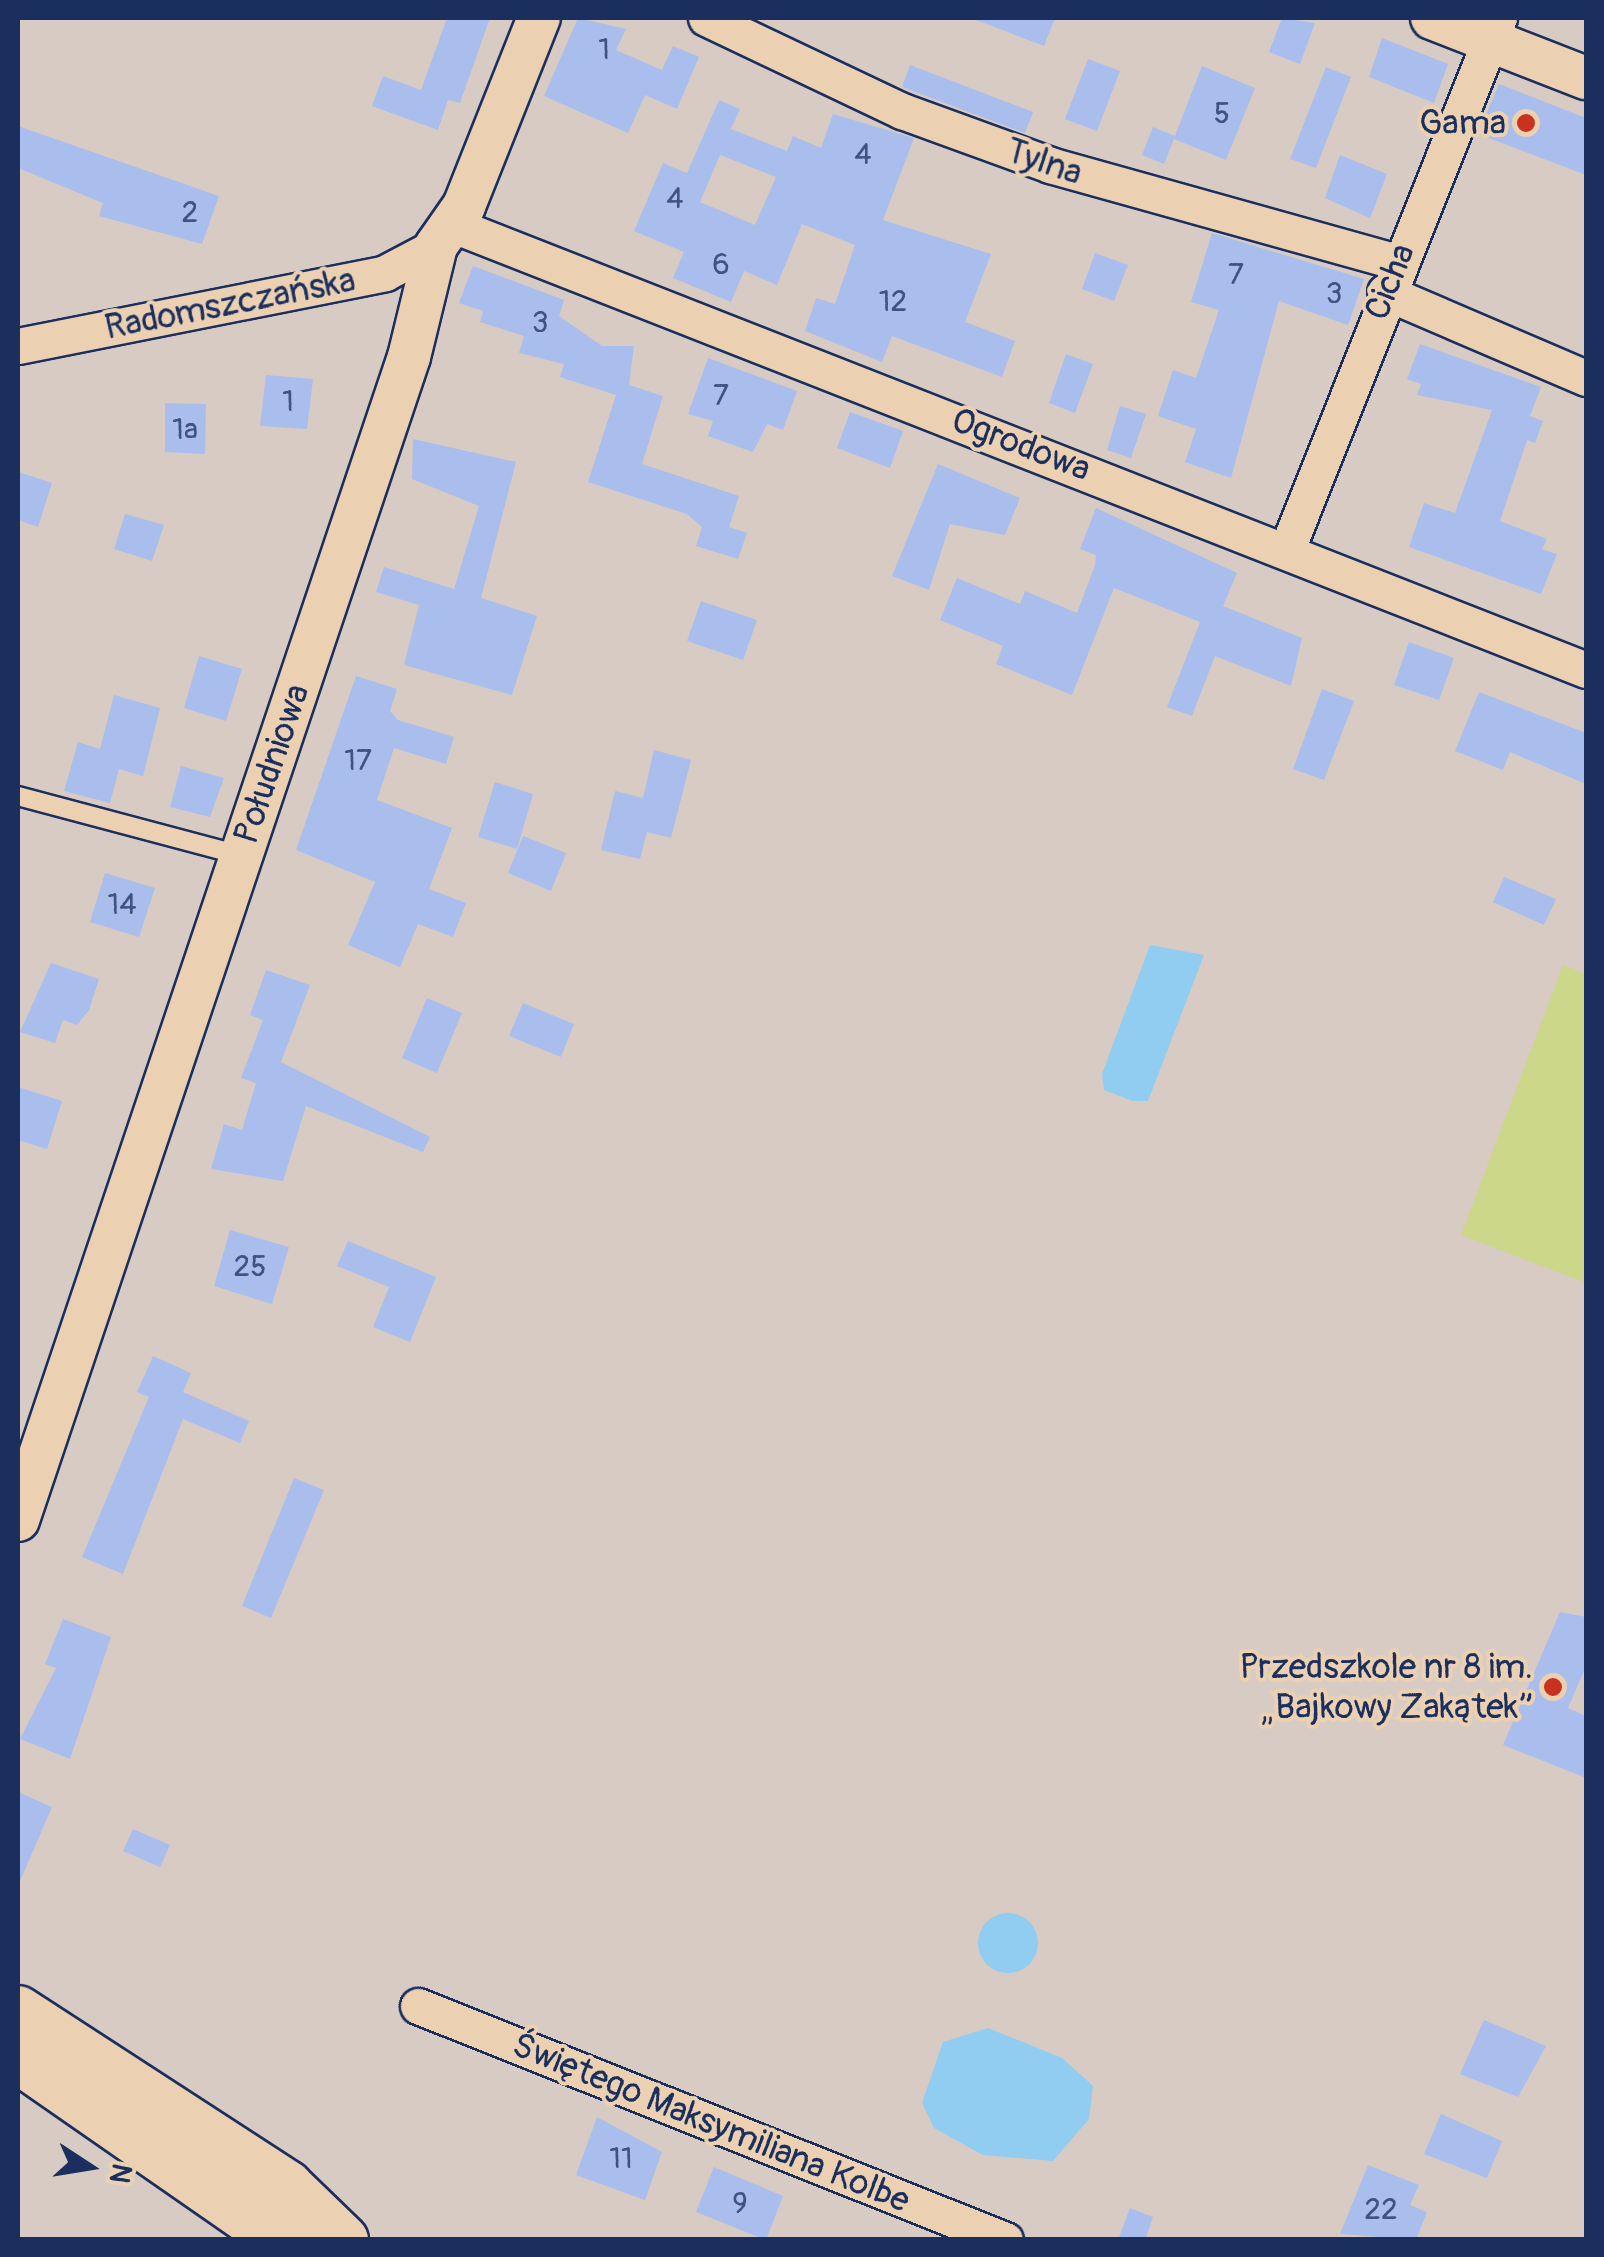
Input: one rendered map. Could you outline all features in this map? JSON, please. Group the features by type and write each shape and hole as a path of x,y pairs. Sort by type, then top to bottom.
{"main road":[{"path":"18,2011 287,2186 343,2240"},
{"path":"18,2058 280,2240"}],"street":[{"name":"Południowa","path":"18,1520 251,857 415,340 444,235 539,18"},
{"name":"Tylna","path":"706,18 902,112 1391,276 1586,378"},
{"path":"1432,18 1495,29 1586,78"},
{"name":"Cicha","path":"1288,549 1391,276 1495,29"},
{"name":"Radomszczańska","path":"18,346 385,273 444,235"},
{"name":"Ogrodowa","path":"444,235 1288,549 1586,670"},
{"name":"Świętego Maksymiliana Kolbe","path":"418,2006 1004,2240"}],"lane":[{"path":"18,796 251,857"}],"green space":[{"path":"1563,965 1586,974 1586,1283 1461,1235"}],"water":[{"path":"1150,945 1204,955 1148,1101 1133,1101 1104,1090 1102,1074"},
{"path":"1008,1913 1029,1922 1038,1943 1029,1964 1008,1973 987,1964 978,1943 987,1922"},
{"path":"988,2028 1062,2058 1093,2086 1089,2119 1053,2161 983,2155 934,2128 922,2103 943,2042"}],"building":[{"path":"447,18 490,18 460,103 448,100 438,130 372,106 383,76 421,90"},
{"path":"578,18 626,29 616,50 662,70 673,46 699,57 677,109 645,95 628,133 544,96"},
{"path":"971,18 1055,18 1044,46"},
{"path":"1282,18 1315,23 1300,64 1269,52"},
{"path":"1382,38 1448,64 1434,103 1369,77"},
{"path":"1088,59 1120,71 1097,131 1065,119"},
{"path":"910,65 1033,112 1025,133 902,87"},
{"path":"1202,66 1255,88 1226,160 1174,139 1164,164 1142,155 1153,127 1175,136"},
{"path":"1326,67 1351,77 1316,168 1290,159"},
{"path":"1499,84 1586,118 1586,175 1478,134"},
{"path":"719,100 740,109 731,129 787,151 793,136 821,148 833,114 914,138 883,220 991,254 965,322 1015,341 1002,377 892,336 882,362 805,331 816,298 835,304 855,245 802,224 777,285 744,271 731,302 673,278 684,252 634,231 663,163 687,173","holes":["720,155 776,177 755,225 700,202"]},
{"path":"18,126 219,196 202,244 99,216 103,203 18,168"},
{"path":"1340,155 1387,174 1370,218 1325,198"},
{"path":"1212,233 1364,279 1348,325 1279,301 1231,478 1185,462 1196,429 1158,416 1173,370 1196,378 1219,310 1191,302"},
{"path":"1095,253 1128,265 1114,301 1082,289"},
{"path":"473,266 564,300 559,316 602,346 634,346 629,385 663,396 642,464 739,496 729,527 747,533 738,559 696,546 702,527 687,514 588,482 616,395 560,377 564,364 519,353 524,336 480,322 483,311 459,303"},
{"path":"1420,344 1541,387 1530,416 1543,421 1535,443 1527,440 1500,521 1547,539 1542,549 1557,554 1541,594 1409,547 1424,503 1455,513 1492,410 1417,395 1421,384 1407,379"},
{"path":"1066,354 1093,364 1075,413 1049,403"},
{"path":"708,358 797,391 783,430 767,424 753,452 708,436 713,421 688,414"},
{"path":"266,375 313,379 307,429 260,426"},
{"path":"165,403 206,404 205,454 165,452"},
{"path":"1120,406 1146,414 1131,458 1107,450"},
{"path":"850,412 903,431 890,468 837,448"},
{"path":"413,439 516,462 481,598 537,616 512,695 404,665 419,605 376,592 384,567 454,589 479,506 412,479"},
{"path":"938,464 1020,498 1005,535 950,524 929,590 892,576"},
{"path":"18,472 52,483 38,527 18,520"},
{"path":"1096,508 1237,573 1223,606 1302,638 1291,686 1215,656 1192,716 1167,707 1200,622 1114,588 1072,695 996,664 1003,646 940,620 957,578 1020,604 1025,591 1077,613 1095,565 1096,555 1080,549"},
{"path":"125,514 164,525 152,561 114,549"},
{"path":"701,601 757,620 743,660 687,641"},
{"path":"1409,642 1454,658 1439,700 1394,685"},
{"path":"199,656 242,669 226,721 184,708"},
{"path":"356,676 397,689 390,711 398,720 454,737 446,764 394,748 377,800 452,828 429,889 466,903 453,937 418,924 400,967 348,945 375,882 296,850"},
{"path":"1322,689 1354,701 1324,780 1293,769"},
{"path":"1479,692 1586,733 1586,784 1510,752 1503,770 1455,751"},
{"path":"114,695 160,708 143,776 119,769 110,803 64,791 78,742 100,749"},
{"path":"654,750 691,760 671,838 647,832 640,859 601,850 615,791 643,798"},
{"path":"181,766 224,778 210,817 170,807"},
{"path":"495,782 533,794 517,849 478,837"},
{"path":"523,836 566,853 551,891 508,873"},
{"path":"105,873 155,888 139,937 90,922"},
{"path":"1504,877 1556,899 1544,925 1493,902"},
{"path":"51,963 99,979 89,1010 77,1025 63,1020 55,1043 20,1032"},
{"path":"266,970 310,985 281,1062 430,1137 423,1152 306,1106 283,1181 211,1169 224,1124 242,1130 256,1083 241,1078 263,1020 250,1015"},
{"path":"427,998 462,1013 437,1073 402,1058"},
{"path":"523,1003 574,1024 561,1057 509,1036"},
{"path":"18,1087 62,1101 47,1149 18,1140"},
{"path":"230,1230 289,1247 272,1304 214,1286"},
{"path":"348,1241 436,1277 410,1342 373,1327 389,1287 337,1266"},
{"path":"153,1356 191,1373 183,1392 249,1421 240,1443 183,1419 123,1574 82,1557 149,1397 137,1392"},
{"path":"294,1478 324,1490 271,1618 242,1606"},
{"name":"Przedszkole nr 8 im. „Bajkowy Zakątek”","path":"1560,1612 1586,1617 1586,1666 1568,1708 1586,1716 1586,1778 1503,1745"},
{"path":"63,1619 111,1637 70,1759 20,1739 56,1668 45,1664"},
{"path":"18,1792 52,1807 18,1886"},
{"path":"133,1829 170,1845 160,1867 123,1851"},
{"path":"1484,2020 1546,2046 1518,2097 1460,2074"},
{"path":"1441,2114 1502,2141 1487,2178 1424,2154"},
{"path":"597,2117 662,2152 645,2200 576,2175"},
{"path":"1368,2165 1419,2185 1410,2205 1427,2212 1416,2240 1340,2234"},
{"path":"714,2167 783,2196 766,2240 696,2212"},
{"path":"1130,2208 1153,2217 1145,2240 1118,2240"}],"place":[{"name":"Gama","path":"1526,123"},
{"name":"Przedszkole nr 8 im. „Bajkowy Zakątek”","path":"1553,1687"}]}
